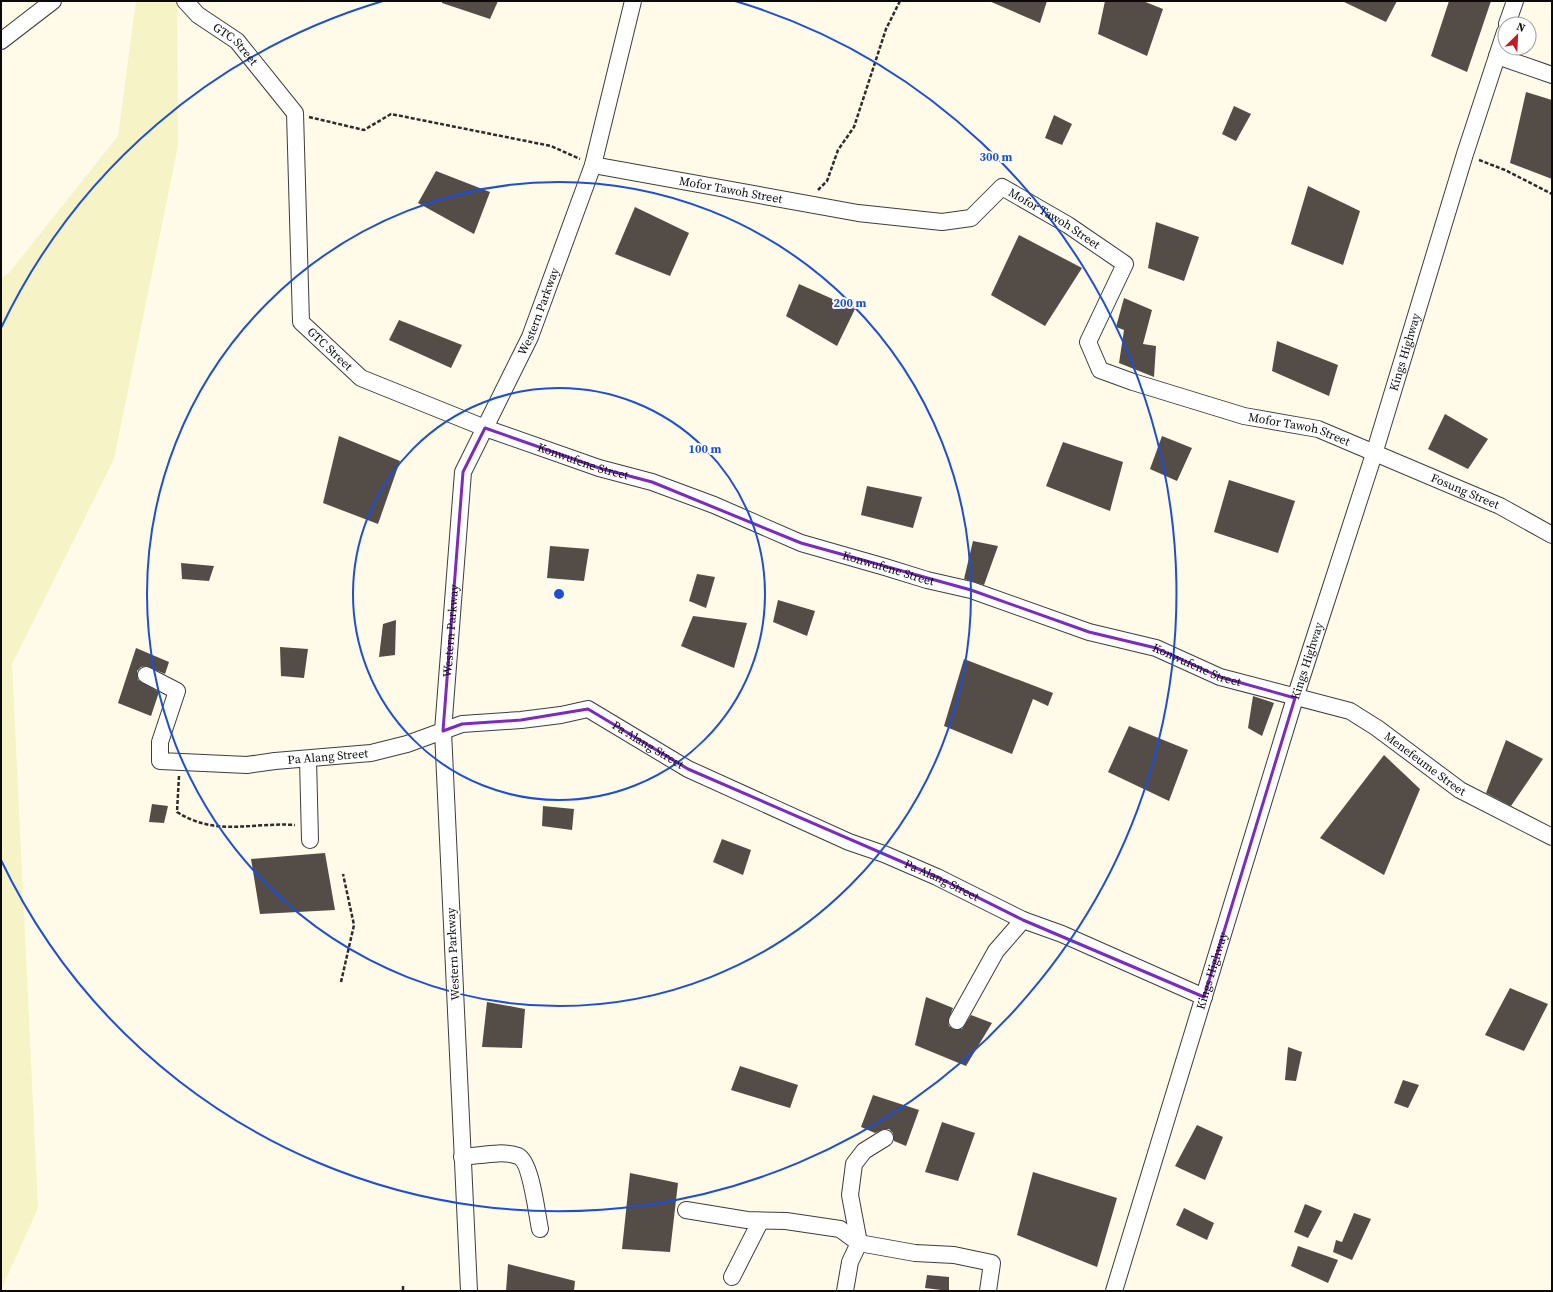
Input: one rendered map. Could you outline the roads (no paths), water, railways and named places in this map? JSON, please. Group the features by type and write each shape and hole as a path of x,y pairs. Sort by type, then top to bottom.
{"street":[{"path":"1,41 53,1"},
{"name":"GTC Street","path":"185,1 198,15 238,41 295,113 301,322 361,378 485,428"},
{"name":"Western Parkway","path":"469,1291 443,731 463,472 530,336 593,165 633,1"},
{"path":"1509,16 1514,1"},
{"path":"1497,56 1552,75"},
{"name":"Kings Highway","path":"1114,1291 1295,698 1374,454 1465,154 1497,56"},
{"name":"Mofor Tawoh Street","path":"593,165 858,213 942,222 971,218 1002,187 1068,225 1125,264 1088,342 1100,370 1132,382 1244,416 1318,429 1374,454"},
{"name":"Konwufene Street","path":"485,428 599,468 652,482 720,508 801,543 886,566 928,580 970,590 1089,632 1156,648 1220,677 1295,698"},
{"name":"Fosung Street","path":"1374,454 1500,506 1552,535"},
{"name":"Pa Alang Street","path":"146,675 177,690 160,742 160,761 247,765 371,753 407,744 462,724 521,720 561,715 588,709 688,769 849,842 884,854 937,877 1023,920 1062,934 1204,997"},
{"name":"Menefeume Street","path":"1295,698 1350,711 1377,728 1460,790 1552,837"},
{"path":"308,758 310,833"},
{"path":"957,1021 996,951 1023,920"},
{"path":"845,1291 850,1262 859,1243 850,1195 854,1164 864,1151 885,1138"},
{"path":"462,1157 506,1154 519,1156 528,1171 540,1228"},
{"path":"686,1210 760,1222 786,1221 840,1229 859,1243 915,1253 954,1255 992,1263 988,1291"},
{"path":"732,1277 760,1222"}]}
